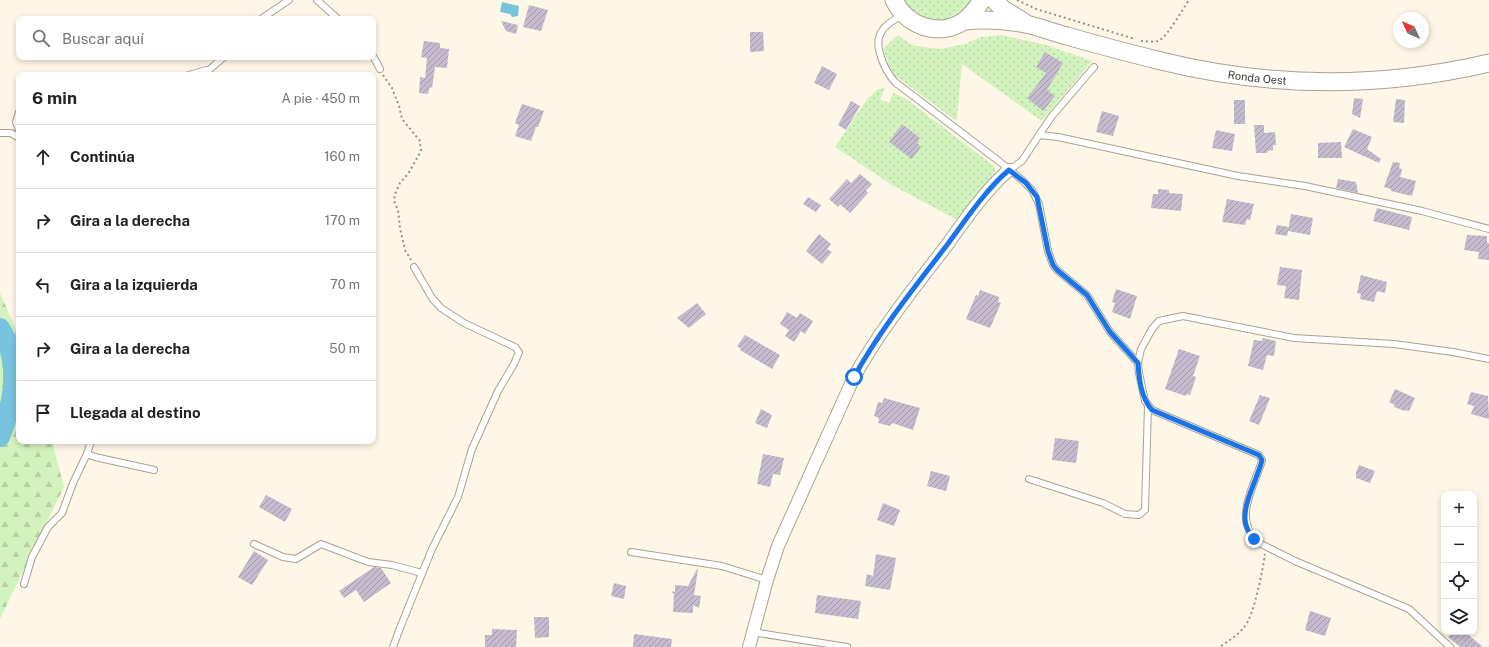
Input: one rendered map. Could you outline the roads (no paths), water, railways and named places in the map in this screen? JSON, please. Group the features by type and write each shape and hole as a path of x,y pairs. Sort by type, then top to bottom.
{"main road":[{"path":"895,6 914,23 926,28 939,29 964,21 975,12 982,0"},
{"name":"Ronda Oest","path":"994,0 1003,9 1029,25"},
{"name":"Ronda Oest","path":"964,21 991,20 1029,25 1204,71 1278,81 1335,83 1389,80 1434,74 1489,63"}],"street":[{"path":"749,647 752,632 778,546 846,394 868,351 881,331 962,225 1000,178 1009,170"}],"lane":[{"path":"265,16 289,0"},
{"path":"317,0 335,16"},
{"path":"895,6 889,24 881,31 877,41 880,55 888,75 1026,183 1037,197 1048,251 1053,265 1087,295 1110,332 1138,363"},
{"path":"206,72 220,60"},
{"path":"375,60 380,69"},
{"path":"1009,170 1022,161 1052,116 1094,67"},
{"path":"200,72 210,69"},
{"path":"0,133 11,133 16,136"},
{"path":"1039,135 1058,137 1238,176 1304,186 1422,211 1489,229"},
{"path":"394,647 400,628 432,549 458,497 472,449 498,391 514,364 518,352 515,347 464,323 441,308 432,298 414,267"},
{"path":"1450,647 1413,613 1404,607 1295,561 1258,543 1249,533 1245,518 1247,506 1262,460 1259,455 1152,410 1148,406 1143,394 1138,363 1144,344 1159,321 1183,316 1294,338 1394,344 1453,352 1489,359"},
{"path":"1029,479 1103,503 1125,514 1139,515 1145,510 1148,406"},
{"path":"24,584 32,557 48,526 62,513 73,482 87,454 90,444"},
{"path":"87,454 154,470"},
{"path":"254,544 282,557 296,559 321,544 368,562 392,565 422,573"},
{"path":"631,552 722,566 767,580"},
{"path":"752,632 847,647"}],"water":[{"path":"502,2 519,6 518,16 512,17 510,14 500,12"}],"waterway":[{"path":"0,328 7,341 13,368 12,396 0,437"}]}
